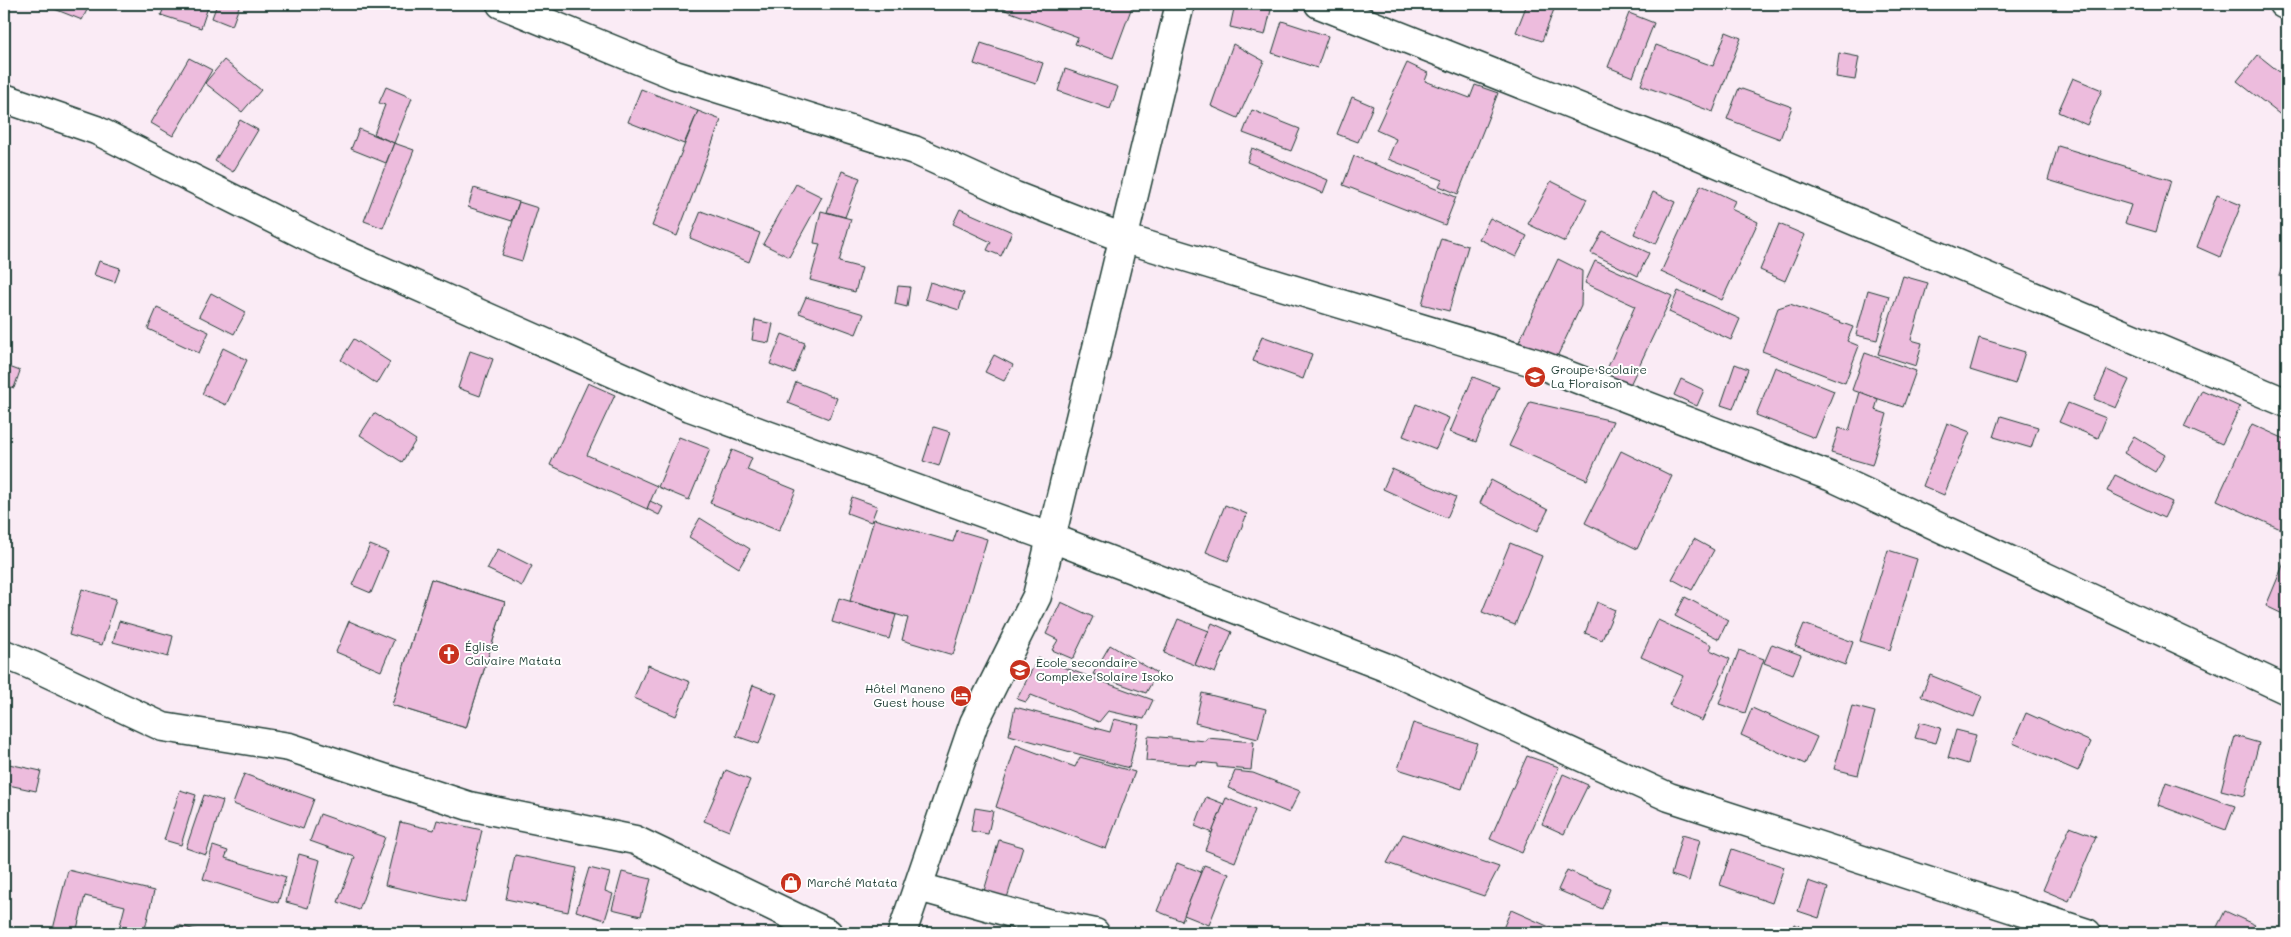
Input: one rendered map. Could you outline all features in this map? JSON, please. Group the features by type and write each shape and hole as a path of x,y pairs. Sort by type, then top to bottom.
{"street":[{"path":"501,4 675,75 914,150 1015,196 1123,238 1536,364 1832,477 2287,690"},
{"path":"902,933 974,723 1037,596 1180,4"},
{"path":"1319,4 1672,144 2287,403"},
{"path":"2283,4 2287,6"},
{"path":"4,98 96,130 329,247 690,407 1052,538 1385,667 1669,797 2087,933"},
{"path":"4,654 32,665 163,727 289,747 469,806 635,840 828,933"},
{"path":"919,886 1047,923 1095,933"}],"building":[{"path":"42,4 90,4 82,20"},
{"path":"144,4 209,4 201,28 161,15 163,10"},
{"path":"217,4 240,4 232,26 212,18"},
{"path":"1008,4 1133,4 1113,58 1075,44 1078,37 1005,10"},
{"path":"1235,4 1271,10 1265,35 1230,27"},
{"path":"1527,4 1556,4 1542,41 1516,32"},
{"path":"1612,4 1629,4 1627,9"},
{"path":"2081,4 2094,4 2092,8"},
{"path":"1629,13 1654,23 1633,77 1608,67"},
{"path":"1282,21 1328,36 1317,68 1272,53"},
{"path":"1726,32 1741,38 1713,112 1641,85 1656,45 1713,66"},
{"path":"981,43 1043,63 1036,84 974,64"},
{"path":"1233,44 1264,61 1238,118 1211,106"},
{"path":"1839,53 1859,57 1855,80 1836,77"},
{"path":"2258,55 2287,78 2287,120 2237,81"},
{"path":"189,58 212,70 173,136 151,123"},
{"path":"224,60 261,90 242,112 205,83"},
{"path":"1407,63 1428,73 1425,81 1470,98 1475,85 1498,93 1458,194 1439,186 1442,180 1388,159 1396,139 1376,130"},
{"path":"1065,69 1118,87 1110,109 1058,91"},
{"path":"2073,78 2102,90 2087,125 2058,112"},
{"path":"386,87 412,98 394,143 374,134 385,105 379,103"},
{"path":"1739,88 1792,107 1780,139 1727,119"},
{"path":"641,89 698,111 684,144 628,122"},
{"path":"1352,97 1373,106 1358,142 1337,134"},
{"path":"1252,110 1300,129 1291,151 1243,133"},
{"path":"698,111 721,120 677,236 652,226"},
{"path":"240,120 258,130 233,172 215,161"},
{"path":"359,129 394,143 386,163 351,149"},
{"path":"394,143 414,150 383,228 364,221"},
{"path":"2058,146 2171,180 2156,232 2125,223 2131,205 2048,180"},
{"path":"1252,148 1328,180 1323,193 1247,162"},
{"path":"1354,156 1456,197 1445,225 1343,185"},
{"path":"842,171 860,178 845,217 827,212"},
{"path":"1551,181 1587,199 1565,242 1528,224"},
{"path":"796,184 822,197 789,257 763,244"},
{"path":"1701,185 1735,201 1731,209 1758,222 1722,300 1661,272"},
{"path":"474,188 519,202 512,221 468,207"},
{"path":"1653,192 1675,202 1656,244 1634,234"},
{"path":"2217,195 2241,205 2220,257 2197,247"},
{"path":"519,202 538,208 522,261 502,255"},
{"path":"960,209 1012,232 1001,256 987,250 991,242 953,224"},
{"path":"701,211 760,233 749,262 690,238"},
{"path":"821,211 851,219 839,262 862,268 855,292 810,280 820,244 814,243"},
{"path":"1490,218 1527,236 1516,257 1479,239"},
{"path":"1779,224 1805,235 1785,281 1760,270"},
{"path":"1603,231 1649,253 1638,276 1591,253"},
{"path":"1441,238 1468,246 1449,311 1422,304"},
{"path":"2287,251 2287,280 2279,276"},
{"path":"1558,259 1582,271 1581,306 1555,361 1518,344"},
{"path":"99,261 120,268 115,282 94,275"},
{"path":"1595,261 1672,296 1629,387 1604,376 1635,306 1585,283"},
{"path":"1903,276 1928,283 1911,340 1922,343 1916,366 1878,354"},
{"path":"930,282 964,293 959,310 925,299"},
{"path":"898,286 910,287 907,307 895,304"},
{"path":"1868,290 1889,296 1877,340 1856,335"},
{"path":"1678,291 1740,319 1731,340 1669,312"},
{"path":"211,293 246,312 234,334 199,316"},
{"path":"806,297 864,314 856,334 799,313"},
{"path":"1790,304 1853,327 1847,341 1859,346 1845,383 1762,351 1778,308"},
{"path":"157,308 209,332 199,353 148,329"},
{"path":"755,320 773,324 769,343 752,340"},
{"path":"782,334 805,343 794,373 770,364"},
{"path":"1262,336 1312,354 1303,379 1253,361"},
{"path":"1979,338 2025,352 2015,384 1970,370"},
{"path":"354,339 390,362 377,384 341,360"},
{"path":"223,348 247,360 226,405 202,394"},
{"path":"470,351 493,359 480,396 458,388"},
{"path":"1865,353 1916,371 1903,407 1852,390"},
{"path":"994,355 1013,365 1004,381 985,372"},
{"path":"1735,364 1748,369 1733,409 1721,405"},
{"path":"4,365 20,371 14,388 4,385"},
{"path":"1775,367 1834,391 1815,438 1756,415"},
{"path":"2107,370 2129,380 2116,408 2094,399"},
{"path":"1473,377 1499,387 1476,442 1450,432"},
{"path":"1681,379 1704,390 1697,406 1674,395"},
{"path":"796,382 837,398 829,419 788,403"},
{"path":"588,383 615,395 587,455 657,486 647,509 550,465"},
{"path":"2202,390 2240,407 2222,444 2184,427"},
{"path":"1860,392 1878,399 1875,410 1887,414 1872,465 1831,453 1839,428 1849,431"},
{"path":"1530,402 1613,421 1587,480 1509,446"},
{"path":"2068,403 2106,418 2098,438 2059,422"},
{"path":"1416,404 1449,418 1436,449 1403,436"},
{"path":"374,413 416,440 402,462 360,435"},
{"path":"2001,416 2038,427 2031,448 1994,437"},
{"path":"1947,423 1970,432 1944,495 1923,486"},
{"path":"2252,424 2287,440 2287,532 2217,500"},
{"path":"934,427 950,432 939,466 923,461"},
{"path":"2134,436 2165,455 2155,472 2124,453"},
{"path":"679,437 710,449 689,500 658,487"},
{"path":"732,450 752,458 747,470 796,490 779,531 710,503"},
{"path":"1621,451 1672,476 1637,549 1585,523"},
{"path":"1392,469 1456,497 1447,518 1383,489"},
{"path":"2115,475 2172,502 2164,518 2107,491"},
{"path":"1491,480 1548,510 1537,532 1480,503"},
{"path":"852,497 877,506 871,522 847,513"},
{"path":"650,501 663,507 659,515 647,509"},
{"path":"1225,505 1247,514 1228,561 1206,552"},
{"path":"700,518 750,549 739,568 689,537"},
{"path":"874,519 953,542 957,530 987,539 953,655 902,640 908,618 850,601"},
{"path":"1694,539 1714,550 1692,590 1672,579"},
{"path":"1510,543 1542,556 1515,625 1482,612"},
{"path":"370,545 388,552 371,593 352,585"},
{"path":"498,549 532,566 522,586 487,569"},
{"path":"1888,550 1917,559 1890,650 1860,641"},
{"path":"2287,559 2287,616 2266,606"},
{"name":"Église Calvaire Matata","path":"431,579 505,602 466,728 392,705"},
{"name":"Église Calvaire Matata","path":"431,579 505,602 466,728 392,705"},
{"path":"82,589 116,599 102,645 69,635"},
{"path":"1685,597 1728,620 1719,639 1675,616"},
{"path":"839,598 896,615 889,639 832,622"},
{"path":"1061,602 1093,617 1073,659 1052,650 1058,640 1046,634"},
{"path":"1597,602 1615,610 1602,640 1585,633"},
{"path":"1178,619 1209,631 1195,665 1164,653"},
{"path":"1658,620 1712,645 1710,650 1730,659 1702,721 1669,705 1683,676 1641,657"},
{"path":"119,621 173,636 168,657 113,642"},
{"path":"349,621 394,640 381,671 336,652"},
{"path":"1212,623 1232,632 1215,673 1195,665"},
{"path":"1804,624 1853,642 1845,665 1795,646"},
{"path":"1772,644 1801,655 1793,674 1764,663"},
{"path":"1110,645 1157,673 1146,693 1093,674"},
{"path":"1739,650 1764,659 1745,713 1719,704"},
{"path":"1038,658 1153,700 1144,719 1108,711 1099,722 1031,695 1026,702 1017,699"},
{"path":"648,665 690,682 676,716 634,698"},
{"path":"1930,675 1982,696 1974,717 1921,696"},
{"path":"753,685 777,694 759,744 736,736"},
{"path":"1202,693 1266,709 1258,739 1195,723"},
{"path":"1852,706 1875,712 1858,775 1834,769"},
{"path":"1015,707 1110,732 1114,719 1139,725 1129,768 1009,735"},
{"path":"1752,708 1817,737 1805,764 1741,735"},
{"path":"2026,713 2091,742 2078,771 2013,743"},
{"path":"1920,722 1941,728 1936,743 1915,738"},
{"path":"1413,723 1477,743 1462,789 1398,769"},
{"path":"1956,730 1976,735 1968,764 1948,758"},
{"path":"1148,736 1206,741 1207,738 1254,742 1251,770 1217,767 1217,764 1198,762 1197,765 1146,761"},
{"path":"2235,736 2259,743 2245,796 2221,790"},
{"path":"1016,745 1075,767 1080,757 1135,772 1106,849 996,807"},
{"path":"1527,756 1559,767 1522,853 1490,839"},
{"path":"4,763 41,771 36,791 4,784"},
{"path":"726,770 750,780 729,831 704,821"},
{"path":"1235,771 1253,773 1300,791 1289,813 1228,788"},
{"path":"244,774 314,799 303,829 233,804"},
{"path":"1563,774 1588,785 1564,834 1542,824"},
{"path":"2166,782 2235,806 2226,830 2158,805"},
{"path":"180,790 196,795 181,845 164,840"},
{"path":"204,795 223,801 206,855 186,848"},
{"path":"1206,797 1224,804 1212,833 1195,826"},
{"path":"1226,798 1255,810 1235,862 1205,850"},
{"path":"975,808 993,811 988,834 971,831"},
{"path":"320,814 385,837 359,910 338,902 355,857 310,841"},
{"path":"437,820 482,830 465,903 385,885 400,822 434,830"},
{"path":"2070,827 2096,837 2069,901 2043,890"},
{"path":"1403,834 1499,867 1484,896 1387,863"},
{"path":"1682,835 1700,840 1689,881 1671,875"},
{"path":"999,840 1023,847 1007,898 984,891"},
{"path":"213,846 228,851 225,858 286,877 278,903 203,879"},
{"path":"1732,849 1784,867 1772,903 1720,885"},
{"path":"299,854 320,860 308,908 286,902"},
{"path":"515,855 577,868 568,912 506,899"},
{"path":"1177,863 1201,872 1182,921 1157,911"},
{"path":"1204,865 1229,874 1209,925 1184,915"},
{"path":"589,868 610,873 605,891 613,894 605,920 576,911"},
{"path":"68,870 154,891 144,933 118,933 125,906 85,896 76,933 52,933"},
{"path":"1567,870 1610,889 1602,909 1558,890"},
{"path":"622,872 651,879 641,916 612,909"},
{"path":"1808,881 1828,888 1819,918 1798,911"},
{"path":"1511,910 1563,933 1501,933"},
{"path":"2225,911 2255,925 2251,933 2214,933"},
{"path":"1794,924 1815,932 1815,933 1790,933"},
{"path":"178,925 202,932 202,933 176,933"},
{"path":"597,926 615,933 594,933"},
{"path":"1448,927 1463,933 1446,933"}],"place":[{"name":"Groupe Scolaire La Floraison","path":"1535,377"},
{"name":"Église Calvaire Matata","path":"449,654"},
{"name":"Ecole secondaire Complexe Solaire Isoko","path":"1020,670"},
{"name":"Hôtel Maneno Guest house","path":"961,696"},
{"name":"Marché Matata","path":"791,883"}]}
